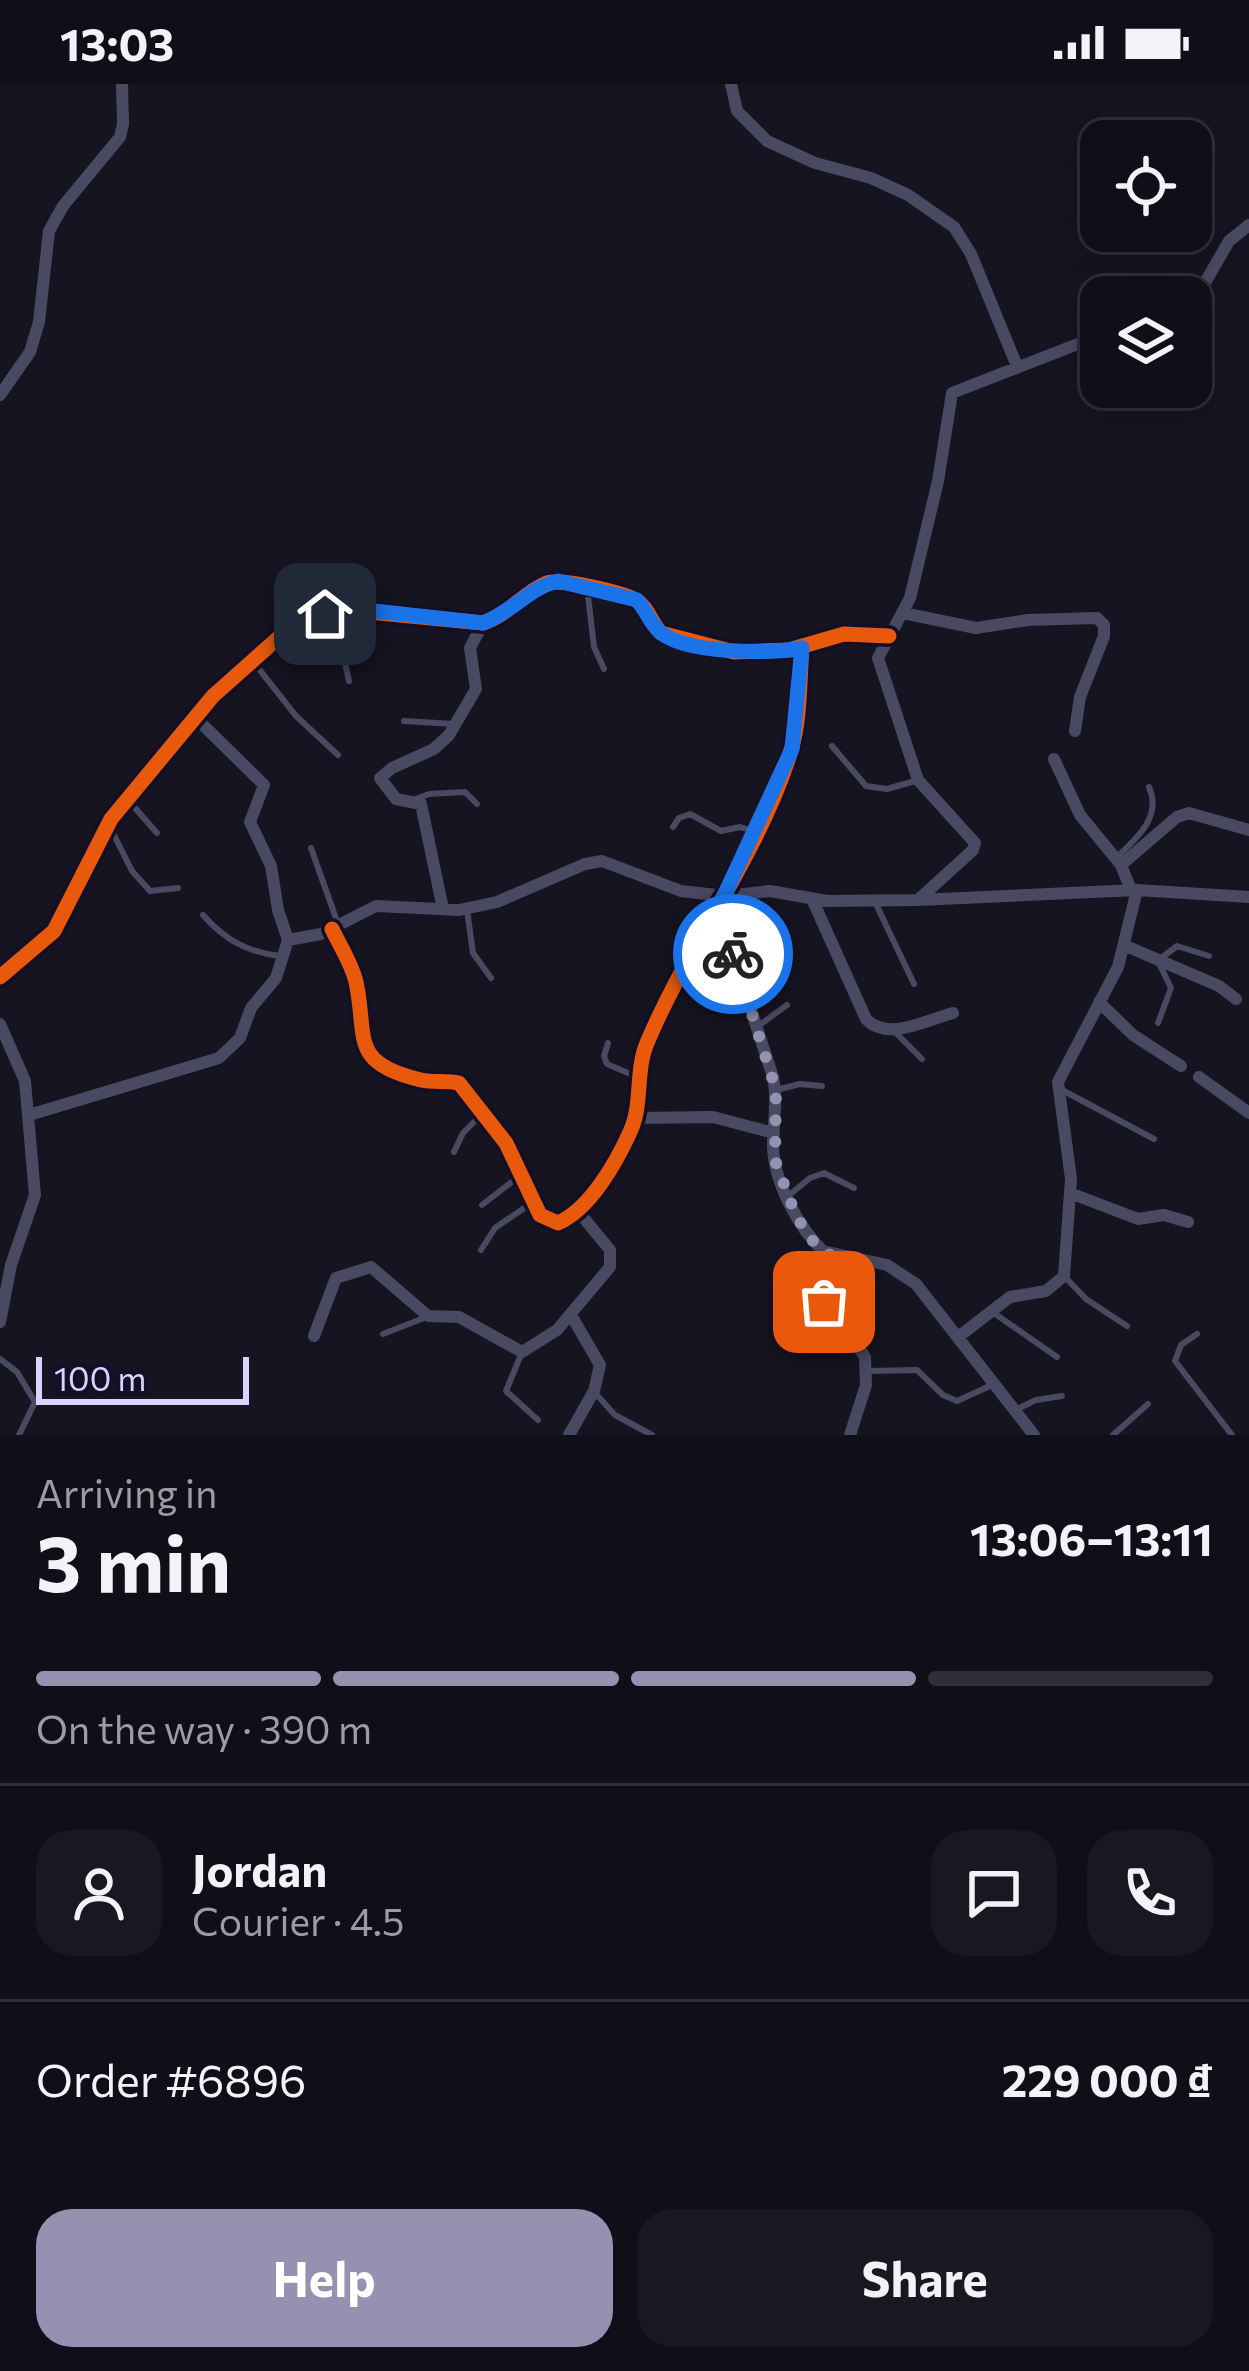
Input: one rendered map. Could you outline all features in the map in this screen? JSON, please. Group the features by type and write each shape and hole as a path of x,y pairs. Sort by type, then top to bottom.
{"street":[{"path":"0,395 30,352 39,322 49,231 63,206 119,137 122,84"},
{"path":"731,84 737,111 767,140 815,163 871,178 908,195 954,226 971,254 1017,366"},
{"path":"1208,276 1228,241 1249,225"},
{"path":"918,900 976,842 918,780 878,658 903,613 938,482 952,393 1080,344"},
{"path":"0,977 54,931 109,824 213,696 295,622 365,610 483,623 558,581 637,600 654,626 670,638 734,652 802,648 844,634 889,636"},
{"path":"903,613 976,628 1028,620 1097,618 1104,625 1104,636 1080,698 1075,731"},
{"path":"443,909 424,811 415,800 395,799 380,778 442,743 476,688 470,648 483,623"},
{"path":"335,927 356,982 361,1038 367,1052 377,1062 418,1079 459,1083 506,1143 532,1202 548,1222 558,1223 578,1210 610,1168 635,1118 634,1075 648,1041 722,903 792,749 802,648"},
{"path":"28,1115 218,1058 240,1038 246,1017 276,978 288,940 272,866 250,822 264,785 196,719"},
{"path":"958,1337 1010,1297 1046,1291 1064,1276 1070,1193 1058,1088 1126,946 1134,890 1080,815 1054,759"},
{"path":"1118,862 1189,813 1249,830"},
{"path":"288,940 335,927 376,906 443,909 497,902 602,861 722,903 770,891 812,899 875,901 1134,890 1249,897"},
{"path":"812,899 874,1028 892,1030 953,1013"},
{"path":"722,903 776,1090 775,1160 813,1241 830,1255 887,1265 903,1273 1034,1435"},
{"path":"1126,946 1220,986 1236,999"},
{"path":"1099,1002 1133,1035 1181,1066"},
{"path":"0,1024 19,1062 35,1195 11,1265 0,1322"},
{"path":"1199,1077 1249,1113"},
{"path":"635,1118 713,1117 774,1133"},
{"path":"1070,1193 1138,1219 1164,1216 1188,1222"},
{"path":"314,1336 336,1278 362,1267 380,1272 428,1316 459,1317 521,1352 541,1343 610,1267 612,1259 604,1242 578,1210"},
{"path":"830,1255 820,1294 859,1346 868,1371 850,1435"},
{"path":"569,1435 594,1391 600,1365 571,1315"}],"lane":[{"path":"587,587 594,647 604,669"},
{"path":"325,614 340,640 349,681"},
{"path":"252,660 296,716 338,755"},
{"path":"404,721 454,724"},
{"path":"832,746 866,787 887,789 918,780"},
{"path":"1118,862 1152,814 1155,801 1149,788"},
{"path":"415,800 465,791 477,804"},
{"path":"128,800 158,833"},
{"path":"673,827 690,814 721,832 740,827 756,832"},
{"path":"109,824 133,872 150,891 178,888"},
{"path":"311,848 335,927"},
{"path":"875,901 914,984"},
{"path":"466,908 472,952 491,978"},
{"path":"203,914 223,937 260,953 284,956"},
{"path":"1158,1023 1171,988 1158,959 1177,946 1209,956"},
{"path":"757,1027 787,1005"},
{"path":"892,1030 922,1059"},
{"path":"608,1042 608,1064 634,1075"},
{"path":"776,1090 800,1084 822,1086"},
{"path":"1058,1088 1154,1139"},
{"path":"454,1152 463,1133 483,1113"},
{"path":"788,1196 817,1174 831,1175 854,1187"},
{"path":"482,1205 521,1175"},
{"path":"481,1250 495,1228 532,1202"},
{"path":"1064,1276 1086,1299 1127,1326"},
{"path":"990,1311 1057,1357"},
{"path":"383,1334 428,1316"},
{"path":"1197,1334 1181,1345 1175,1361 1232,1435"},
{"path":"521,1352 506,1391 538,1420"},
{"path":"0,1359 17,1372 35,1402 19,1435"},
{"path":"868,1371 917,1370 943,1395 957,1401 995,1384"},
{"path":"594,1391 615,1414 652,1435"},
{"path":"1016,1410 1036,1400 1062,1396"},
{"path":"1113,1435 1148,1403"}],"cycle path":[{"path":"0,977 54,931 111,819 213,696 295,623 348,610 483,623 538,587 555,582 632,598 661,633 734,652 789,650 844,634 889,636"},
{"path":"332,929 354,975 363,1033 372,1056 398,1073 459,1083 506,1143 540,1215 558,1223 570,1216 601,1184 624,1144 634,1122 647,1043 775,794 796,730 802,648"}],"way so far":[{"path":"733,954 776,1090 775,1160 796,1216 813,1241 830,1255 821,1283 824,1302"}],"route":[{"path":"325,614 365,610 476,624 501,616 558,581 637,600 654,626 670,638 734,652 802,648 792,749 718,909 733,954"}]}
